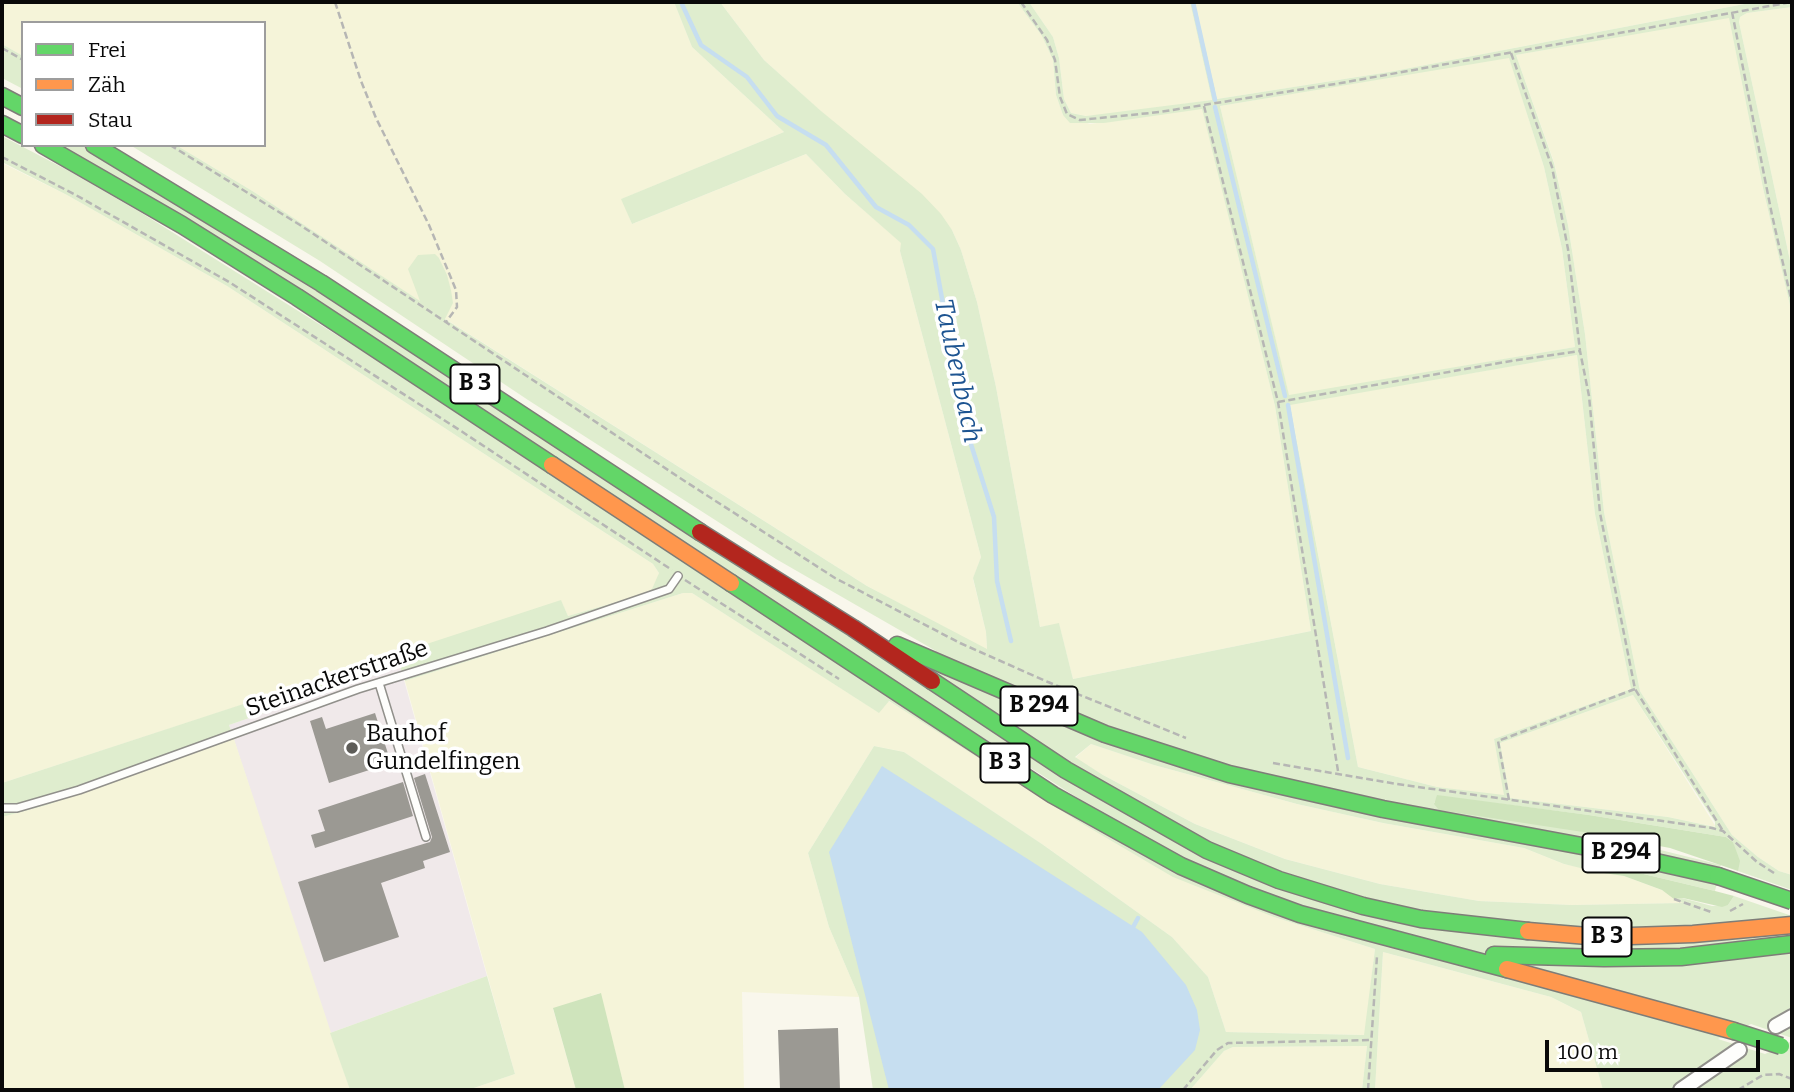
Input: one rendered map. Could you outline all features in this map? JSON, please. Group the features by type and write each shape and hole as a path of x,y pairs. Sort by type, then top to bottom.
{"highway":[{"path":"2,96 21,106"},
{"path":"2,124 21,134"},
{"name":"B 3","path":"46,147 182,225 274,283 1053,795 1181,866 1300,914 1448,953 1638,958 1733,952 1792,944"},
{"name":"B 3","path":"97,147 321,283 734,555 853,628 1066,770 1187,840 1279,880 1322,894 1421,919 1560,934 1649,936 1792,925"},
{"name":"B 294","path":"853,628 1105,734 1229,774 1382,809 1598,849 1718,876 1792,901"},
{"path":"1448,953 1734,1031 1786,1049"}],"street":[{"path":"1776,1026 1792,1017"},
{"path":"1681,1090 1740,1050"}],"lane":[{"name":"Steinackerstraße","path":"2,808 18,808 79,790 379,683 547,631 669,589 678,576"},
{"path":"379,683 426,837"}],"path":[{"path":"335,2 376,118 429,225 456,290 457,307 446,323"},
{"path":"1021,2 1047,40 1055,60 1060,97 1067,114 1080,120 1204,106 1792,2"},
{"path":"1732,12 1792,303"},
{"path":"2,48 21,59"},
{"path":"1511,53 1552,167 1568,249 1580,351 1589,396 1600,513 1635,690 1723,831 1757,862 1779,876"},
{"path":"1204,106 1278,402 1338,773"},
{"path":"173,147 300,225 835,578 960,643 1185,738"},
{"path":"2,157 74,194 229,282 847,684"},
{"path":"1278,402 1580,351"},
{"path":"1509,800 1498,741 1635,690"},
{"path":"1272,762 1397,784 1664,820 1723,831"},
{"path":"1755,871 1757,862"},
{"path":"1674,899 1718,915"},
{"path":"1729,912 1744,903"},
{"path":"1368,1090 1377,956"},
{"path":"1183,1090 1217,1050 1228,1043 1371,1040"},
{"path":"1738,1090 1763,1075 1779,1074 1792,1079"}],"shaded area":[{"path":"400,666 487,976 330,1033 229,725"}],"green space":[{"path":"2,2 674,2 692,47 784,132 622,199 632,224 806,154 845,194 902,243 900,251 981,557 973,579 986,632 987,650 867,586 444,318 451,290 439,258 421,302 254,192 179,147 266,147 266,21 21,21 21,55 2,44"},
{"path":"674,2 720,2 764,60 922,194 952,230 977,302 996,387 1040,627 1059,623 1073,679 1311,631 1275,406 1202,109 1104,123 1070,123 1063,115 1056,95 1053,60 1042,36 1017,2 1029,2 1053,37 1059,58 1064,99 1071,113 1086,116 1212,100 1190,2 1195,2 1217,99 1389,72 1755,2 1792,2 1792,7 1747,13 1740,17 1739,22 1792,270 1792,314 1763,188 1729,18 1516,55 1554,163 1568,225 1585,334 1604,512 1640,691 1732,835 1779,871 1792,875 1792,890 1738,871 1733,842 1726,837 1589,815 1438,796 1434,803 1596,834 1721,865 1715,891 1593,862 1597,872 1564,864 1524,848 1383,823 1297,804 1154,765 1091,744 1075,757 1195,824 1285,859 1380,884 1479,901 1572,905 1683,903 1674,899 1682,898 1712,906 1728,905 1734,896 1792,916 1792,1038 1751,1024 1718,1039 1765,1054 1792,1041 1792,1090 1603,1090 1581,1012 1551,997 1383,952 1375,1090 1362,1090 1367,1046 1233,1047 1224,1051 1190,1090 873,1090 859,997 829,927 808,853 874,746 904,752 1042,844 1172,937 1208,977 1226,1032 1364,1035 1375,949 1274,917 1173,877 1076,820 889,701 879,713 692,593 683,593 405,681 400,666 229,725 234,739 47,805 2,817 2,783 561,600 568,616 644,594 652,589 659,573 653,564 227,286 67,195 2,162 2,136 140,212 1131,832 57,147 84,147 107,160 927,671 936,651 776,559 528,400 320,261 133,147 179,147 254,192 420,301 408,269 418,255 435,254 447,275 453,303 445,319 867,586 987,649 986,632 973,578 981,557 900,251 901,243 845,194 806,154 632,224 621,199 784,132 692,47","holes":["1509,58 1544,167 1562,249 1575,347 1289,395 1220,106","1577,355 1595,514 1631,689 1494,739 1504,795 1437,787 1358,767 1290,405","1633,695 1715,822 1715,827 1668,817 1510,798 1500,743"]},
{"path":"720,2 1017,2 1042,36 1053,60 1056,95 1063,115 1090,124 1202,108 1275,406 1311,631 1073,679 1059,624 1040,627 996,387 977,302 952,230 764,60"},
{"path":"1029,2 1190,2 1212,100 1104,115 1071,113 1064,99 1059,58 1053,37"},
{"path":"1195,2 1755,2 1389,72 1217,99"},
{"path":"1792,7 1792,270 1739,22 1740,17 1747,13"},
{"path":"1729,17 1763,188 1792,314 1792,875 1779,871 1758,857 1732,835 1640,691 1604,512 1585,334 1568,225 1554,162 1516,55"},
{"path":"2,44 21,55 21,88 2,78"},
{"path":"1509,57 1544,167 1562,249 1575,347 1289,396 1220,106"},
{"path":"2,163 67,195 227,286 653,564 659,573 657,583 652,590 644,594 568,616 561,601 2,783"},
{"path":"1577,355 1595,514 1631,689 1494,739 1505,796 1437,787 1358,767 1290,404"},
{"path":"683,593 692,593 878,712 888,701 1274,917 1375,949 1365,1035 1226,1032 1208,977 1172,937 1042,844 904,752 874,746 808,853 829,927 859,997 742,992 744,1090 625,1090 600,993 553,1009 576,1090 468,1090 515,1074 405,681"},
{"path":"1633,695 1716,827 1668,817 1510,798 1500,743"},
{"path":"234,739 350,1090 2,1090 2,817 47,805"},
{"path":"1091,744 1154,765 1297,804 1383,823 1524,848 1564,864 1624,876 1662,890 1686,903 1572,905 1479,901 1380,884 1285,859 1195,824 1075,758"},
{"path":"1437,795 1726,837 1733,842 1740,861 1738,871 1670,848 1439,810 1434,804"},
{"path":"1593,862 1734,896 1728,905 1722,907 1683,898 1674,899 1662,890 1624,876 1597,872"},
{"path":"1383,952 1551,997 1581,1012 1603,1090 1375,1090"},
{"path":"487,976 515,1074 468,1090 350,1090 330,1033"},
{"path":"601,993 625,1090 576,1090 553,1008"},
{"path":"1367,1046 1362,1090 1190,1090 1224,1051 1233,1047"}],"water":[{"path":"882,766 1142,932 1186,985 1197,1010 1200,1030 1195,1050 1158,1090 889,1090 829,852"}],"building":[{"name":"Bauhof Gundelfingen","path":"375,713 391,763 329,783 310,721 322,717 326,729"},
{"path":"425,774 450,852 423,861 425,868 381,883 399,937 324,962 298,882 430,842 432,837 414,778"},
{"path":"403,782 413,816 315,848 311,835 325,831 318,810"},
{"path":"838,1028 840,1090 780,1090 778,1030"}],"waterway":[{"name":"Taubenbach","path":"681,2 701,45 747,77 777,116 826,145 876,207 909,225 933,249 947,326 961,363 963,419 994,517 997,581 1011,641"},
{"path":"1193,2 1215,100"},
{"path":"1215,107 1285,396"},
{"path":"1288,405 1348,758"},
{"name":"Taubenbach","path":"1131,931 1138,918"}],"traffic: fast":[{"path":"2,96 21,106"},
{"path":"2,124 21,134"},
{"path":"46,147 182,225 297,297 552,465"},
{"path":"97,147 321,283 700,532"},
{"path":"731,583 1053,795 1181,866 1300,914 1507,969"},
{"path":"897,645 1105,734 1229,774 1383,809 1598,849 1718,876"},
{"path":"932,681 1066,770 1207,850 1279,880 1363,906 1421,919 1528,931"},
{"path":"1718,876 1792,901"},
{"path":"1494,955 1681,957 1792,944"},
{"path":"1734,1031 1781,1046"}],"traffic: slow":[{"path":"552,465 731,583"},
{"path":"1528,931 1600,937 1693,934 1792,925"},
{"path":"1507,969 1734,1031"}],"traffic: jam":[{"path":"700,532 932,681"}],"place":[{"name":"Bauhof Gundelfingen","path":"352,748"}]}
